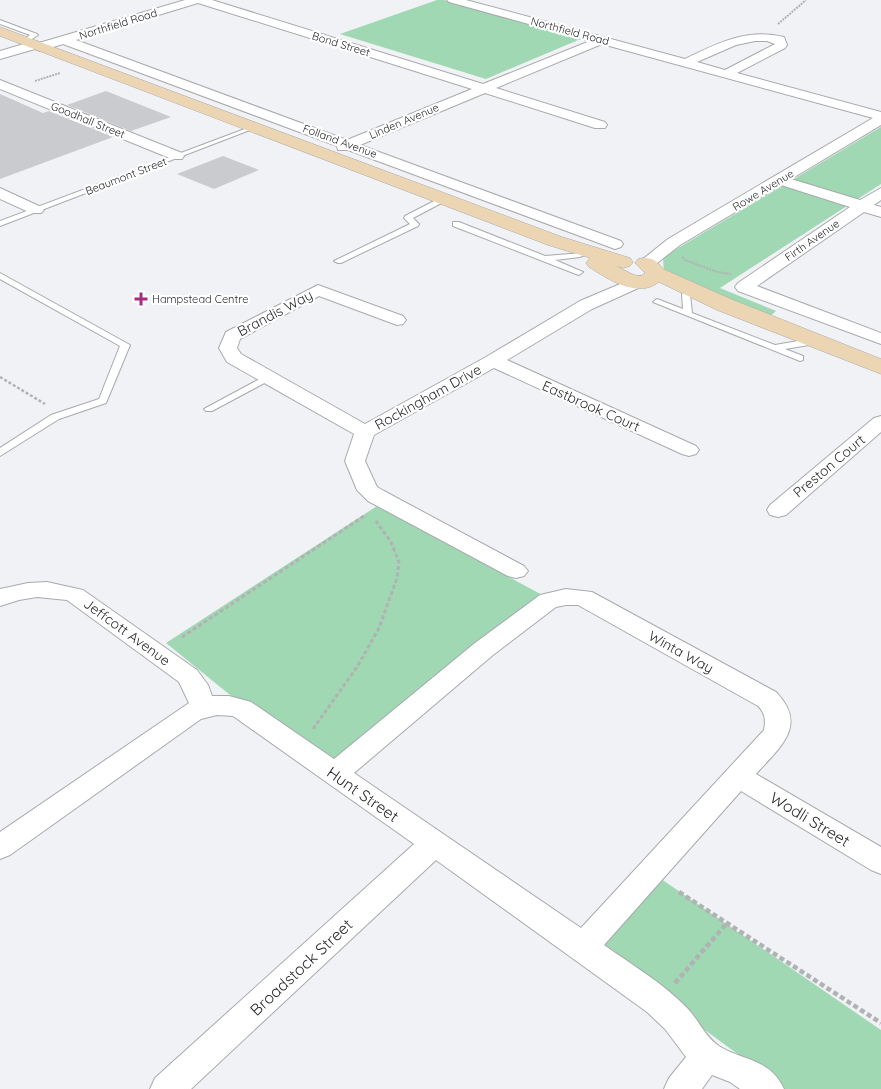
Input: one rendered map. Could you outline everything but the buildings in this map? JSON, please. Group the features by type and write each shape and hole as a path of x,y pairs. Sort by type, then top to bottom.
{"street":[{"name":"Northfield Road","path":"0,55 33,44 64,40 198,0"},
{"name":"Bond Street","path":"198,0 483,88"},
{"name":"Northfield Road","path":"453,0 881,118"},
{"name":"Folland Avenue","path":"0,31 252,128 616,263"},
{"path":"686,63 737,39 771,37 780,40 781,45 726,74"},
{"name":"Folland Avenue","path":"64,40 350,144 616,263"},
{"name":"Linden Avenue","path":"326,154 602,40"},
{"name":"Goodhall Street","path":"0,84 177,156"},
{"path":"483,88 600,125"},
{"name":"Rowe Avenue","path":"646,274 674,242 881,118"},
{"path":"780,180 881,212"},
{"path":"0,193 36,210"},
{"name":"Firth Avenue","path":"738,281 881,193"},
{"name":"Folland Avenue","path":"555,241 580,263 616,263"},
{"path":"616,263 724,306 776,338 815,341 881,367"},
{"name":"Rockingham Drive","path":"586,305 616,263"},
{"path":"646,274 686,294 724,306"},
{"name":"Rockingham Drive","path":"516,572 368,490 355,461 365,432 494,361 586,305 646,274"},
{"path":"738,281 803,310 881,339"},
{"name":"Brandis Way","path":"365,432 234,358 228,348 232,336 318,290 397,320"},
{"path":"776,338 803,310"},
{"name":"Eastbrook Court","path":"494,361 690,450"},
{"name":"Preston Court","path":"778,510 881,422"},
{"name":"Jeffcott Avenue","path":"0,598 28,590 64,591 75,595 188,676 195,685 203,707"},
{"name":"Winta Way","path":"334,774 484,649 548,601 570,596 584,598 767,699 773,705 779,718 776,734 583,946"},
{"name":"Hunt Street","path":"0,847 183,718 203,707 212,705 232,706 242,709 583,946 661,1005 676,1019 706,1057"},
{"name":"Wodli Street","path":"738,776 881,862"},
{"name":"Broadstock Street","path":"167,1089 434,844"},
{"path":"681,1089 706,1057 742,1071 767,1089"}],"lane":[{"path":"0,22 35,35 33,44"},
{"name":"Beaumont Street","path":"0,224 252,128"},
{"path":"220,140 230,143"},
{"path":"338,261 415,224 408,218 445,199"},
{"path":"475,231 477,212"},
{"path":"456,224 544,258 580,263"},
{"path":"544,258 580,263"},
{"path":"0,276 125,345 103,401 55,417 0,453"},
{"path":"686,294 688,314"},
{"path":"657,302 688,314 776,338 800,358"},
{"path":"209,410 268,377"}],"path":[{"path":"29,83 64,72"},
{"path":"677,252 685,260 717,272 727,272 738,281"},
{"path":"0,377 63,414"},
{"path":"182,637 364,516 372,517 380,524 391,542 399,562 397,578 380,628 358,667 313,729 319,733"},
{"path":"679,892 881,1023"},
{"path":"671,987 727,923"}],"green space":[{"path":"437,0 444,0 583,38 486,79 340,34"},
{"path":"881,127 881,184 720,288 776,311 769,317 664,276 663,257"},
{"path":"377,506 544,596 329,775 166,643"},
{"path":"651,872 881,1030 881,1089 785,1089 587,943"}],"place":[{"name":"Hampstead Centre","path":"141,299"}]}
